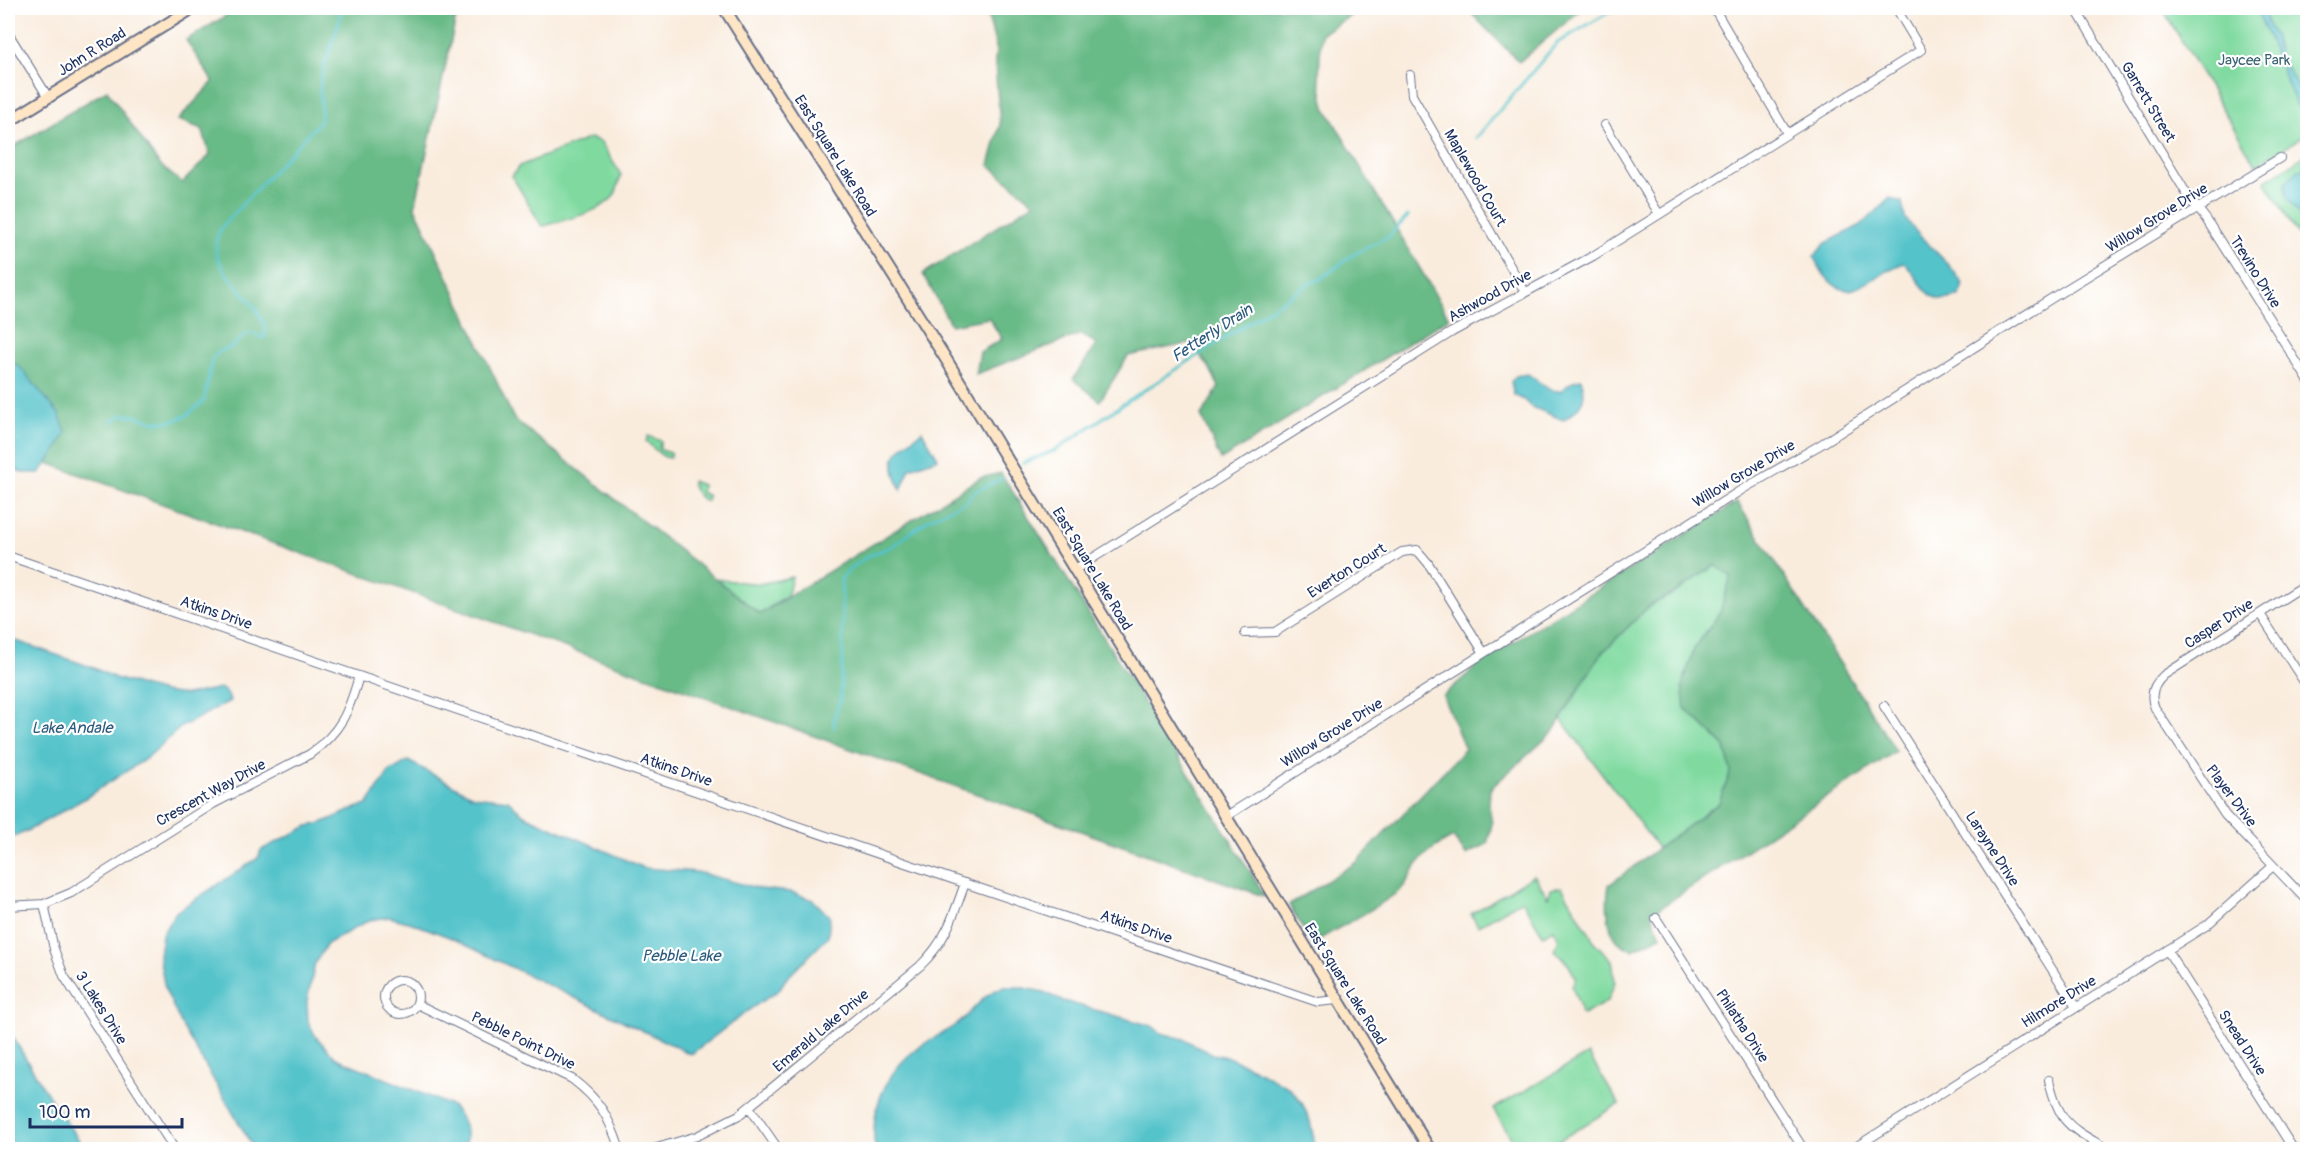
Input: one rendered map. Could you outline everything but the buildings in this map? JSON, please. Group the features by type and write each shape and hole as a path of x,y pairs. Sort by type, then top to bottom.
{"main road":[{"name":"John R Road","path":"8,122 193,8"},
{"name":"East Square Lake Road","path":"724,8 944,356 1430,1149"}],"street":[{"path":"1714,8 1787,133"},
{"name":"Ashwood Drive","path":"1074,570 1452,332 1593,256 1921,50 1896,8"},
{"name":"Garrett Street","path":"2075,8 2188,196 2199,209"},
{"path":"8,33 48,97"},
{"name":"Maplewood Court","path":"1410,75 1412,95 1525,292"},
{"path":"1605,125 1659,214"},
{"name":"Willow Grove Drive","path":"1225,817 1743,489 1820,445 2060,293 2280,158"},
{"name":"Trevino Drive","path":"2199,209 2307,380"},
{"name":"Everton Court","path":"1245,633 1275,632 1402,552 1417,550 1428,563 1484,653"},
{"name":"Atkins Drive","path":"8,556 1318,1002 1337,1000"},
{"name":"Casper Drive","path":"2152,693 2155,684 2164,675 2307,583"},
{"path":"2260,614 2307,688"},
{"name":"Crescent Way Drive","path":"44,903 71,893 196,814 299,761 325,744 347,713 359,676"},
{"name":"Player Drive","path":"2152,693 2155,708 2216,803 2233,825 2307,902"},
{"name":"Larayne Drive","path":"1884,706 2076,1007"},
{"name":"Hilmore Drive","path":"1851,1149 2167,950 2224,911 2273,866"},
{"name":"Emerald Lake Drive","path":"650,1149 712,1130 749,1107 933,954 947,932 965,883"},
{"path":"8,906 44,903"},
{"name":"3 Lakes Drive","path":"44,903 54,949 64,976 175,1149"},
{"name":"Philatha Drive","path":"1656,918 1804,1149"},
{"name":"Snead Drive","path":"2167,950 2294,1149"},
{"path":"396,982 408,982 417,992 417,1004 407,1013 395,1013 386,1003 386,990 396,982"},
{"name":"Pebble Point Drive","path":"417,1004 572,1079 592,1096 603,1110 620,1149"},
{"path":"2049,1080 2056,1107 2066,1121 2077,1131 2109,1149"},
{"path":"749,1107 778,1149"}],"green space":[{"path":"239,8 458,8 415,207 514,419 760,614 980,478 1001,473 1266,897 8,449 8,150 107,90 159,164 182,183 210,155 202,129 178,120 213,82 186,40"},
{"path":"986,8 1363,8 1321,34 1319,77 1325,107 1449,318 1221,460 1201,416 1219,387 1209,367 1191,343 1128,356 1100,401 1073,379 1097,344 1081,334 976,374 980,352 1002,339 989,318 951,325 923,274 1034,203 989,165 1000,125 995,64 996,47"},
{"path":"1466,8 1583,8 1519,62"},
{"name":"Jaycee Park","path":"2162,8 2307,8 2307,134 2256,165"},
{"path":"590,138 601,142 621,175 617,190 607,203 590,212 541,225 512,176 519,166"},
{"path":"2307,154 2307,249 2265,181"},
{"path":"648,436 661,441 659,449 672,454 670,458 660,454 646,441"},
{"path":"692,481 702,485 701,492 708,496 707,501 696,493"},
{"path":"1737,502 1896,751 1651,914 1661,936 1633,950 1615,938 1607,907 1609,885 1719,803 1731,771 1725,747 1685,708 1682,686 1694,649 1720,613 1731,576 1715,565 1676,592 1649,606 1599,656 1553,732 1490,789 1489,805 1492,824 1487,844 1466,855 1453,837 1425,856 1399,891 1378,906 1312,944 1289,905 1357,862 1465,749 1443,696 1480,663"},
{"path":"1716,565 1731,576 1720,613 1694,649 1685,708 1725,747 1731,771 1719,803 1658,848 1561,719 1599,656 1649,606 1676,592"},
{"path":"792,577 788,594 752,620 715,579 759,584"},
{"path":"1534,875 1548,897 1551,889 1562,887 1595,943 1612,960 1615,982 1608,1001 1583,1015 1572,987 1576,978 1568,964 1554,950 1559,940 1554,929 1543,935 1522,900 1478,926 1471,914"},
{"path":"1588,1054 1619,1104 1545,1149 1518,1149 1493,1109"}],"water":[{"path":"2256,8 2264,8 2267,23 2275,37 2279,56 2293,78 2307,110 2307,116 2296,104"},
{"path":"2308,168 2307,226 2287,196 2286,183 2299,169"},
{"path":"1890,198 1902,202 1905,218 1949,265 1963,284 1960,295 1949,299 1933,297 1904,263 1854,289 1841,288 1824,275 1814,257 1824,244 1863,224"},
{"path":"8,360 19,366 59,414 66,433 40,473 23,473 9,467"},
{"path":"1528,374 1550,390 1560,391 1581,379 1584,392 1581,403 1563,420 1530,406 1514,395 1511,382 1516,376"},
{"path":"922,431 938,458 910,468 901,490 894,469 896,456"},
{"name":"Lake Andale","path":"8,638 94,668 115,678 163,692 186,695 220,688 227,693 230,701 181,727 147,758 82,800 29,830 16,836 8,836"},
{"name":"Pebble Lake","path":"408,761 473,796 508,800 524,815 644,868 697,872 760,889 791,892 813,900 830,917 828,937 785,980 779,990 691,1054 449,937 389,917 369,920 327,944 315,963 307,1001 308,1021 316,1037 336,1058 452,1106 465,1126 464,1149 254,1149 182,1026 165,989 159,956 162,934 176,912 258,858 261,850 308,826 367,805 389,772"},
{"path":"1004,987 1019,987 1044,992 1060,1000 1152,1026 1161,1033 1184,1039 1212,1054 1228,1057 1255,1069 1290,1088 1302,1103 1310,1121 1316,1149 875,1149 877,1107 886,1084 900,1064 918,1048 961,1021 991,993"},
{"path":"8,1029 51,1100 85,1149 8,1149"}],"waterway":[{"path":"110,422 121,415 156,422 172,421 186,416 204,401 212,359 219,352 233,346 246,334 253,333 262,338 266,336 263,321 222,267 216,253 217,239 225,223 320,121 321,79 342,8"},
{"name":"Fetterly Drain","path":"1476,138 1557,43 1616,8"},
{"name":"Fetterly Drain","path":"1023,463 1056,450 1310,283 1319,280 1354,254 1388,237 1408,216"},
{"name":"Fetterly Drain","path":"834,727 834,718 840,700 843,653 841,579 868,556 891,547 929,519 968,500 972,493 1003,478"}]}
